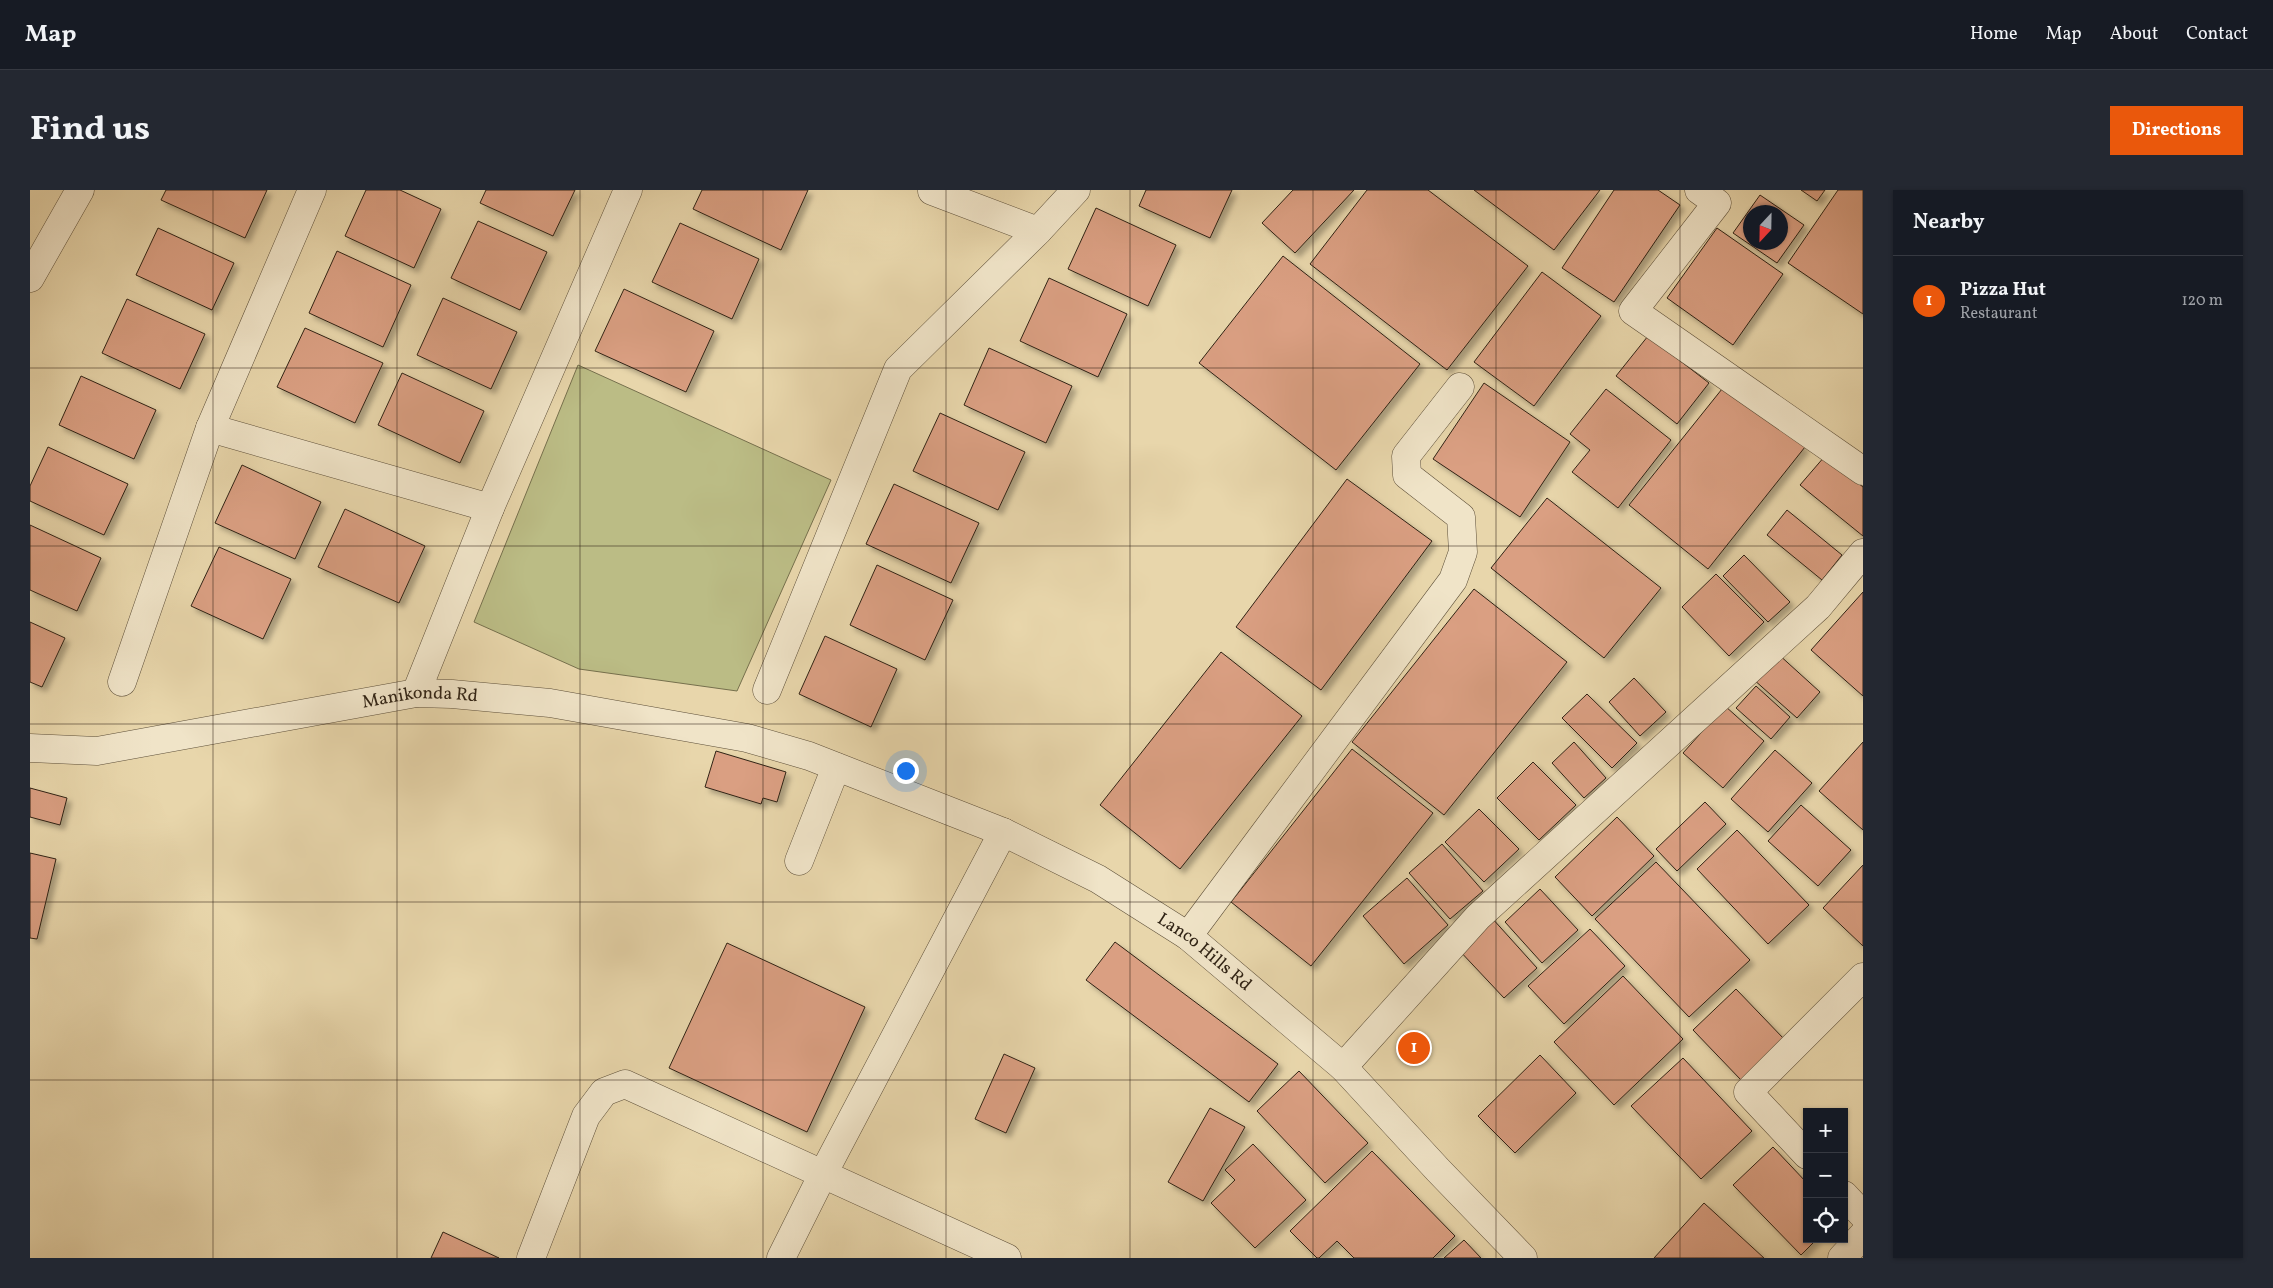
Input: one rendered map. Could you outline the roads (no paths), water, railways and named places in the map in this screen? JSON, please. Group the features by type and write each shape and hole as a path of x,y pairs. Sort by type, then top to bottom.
{"street":[{"path":"30,278 80,190"},
{"path":"122,682 210,428 312,190"},
{"path":"416,693 490,508 628,190"},
{"path":"931,190 1038,231"},
{"path":"766,690 898,369 1038,231 1076,190"},
{"path":"1699,190 1717,203 1633,311 1863,471"},
{"path":"1188,936 1453,580 1463,552 1461,517 1407,475 1406,456 1460,386"},
{"path":"210,428 490,508"},
{"path":"1343,1067 1478,917 1818,607 1863,553"},
{"name":"Manikonda Rd","path":"30,748 97,751 416,693 452,694 559,705 747,738 809,756"},
{"name":"Lanco Hills Rd","path":"809,756 1003,832 1098,879 1188,936 1343,1067 1438,1170 1523,1258"},
{"path":"798,861 836,767"},
{"path":"781,1258 823,1174 1003,832"},
{"path":"1805,1153 1748,1092 1863,977"},
{"path":"531,1258 586,1116 604,1092 625,1084 1007,1258"},
{"path":"1847,1198 1863,1215"},
{"path":"1842,1258 1863,1235"}],"place":[{"name":"Pizza Hut","path":"1414,1048"}]}
